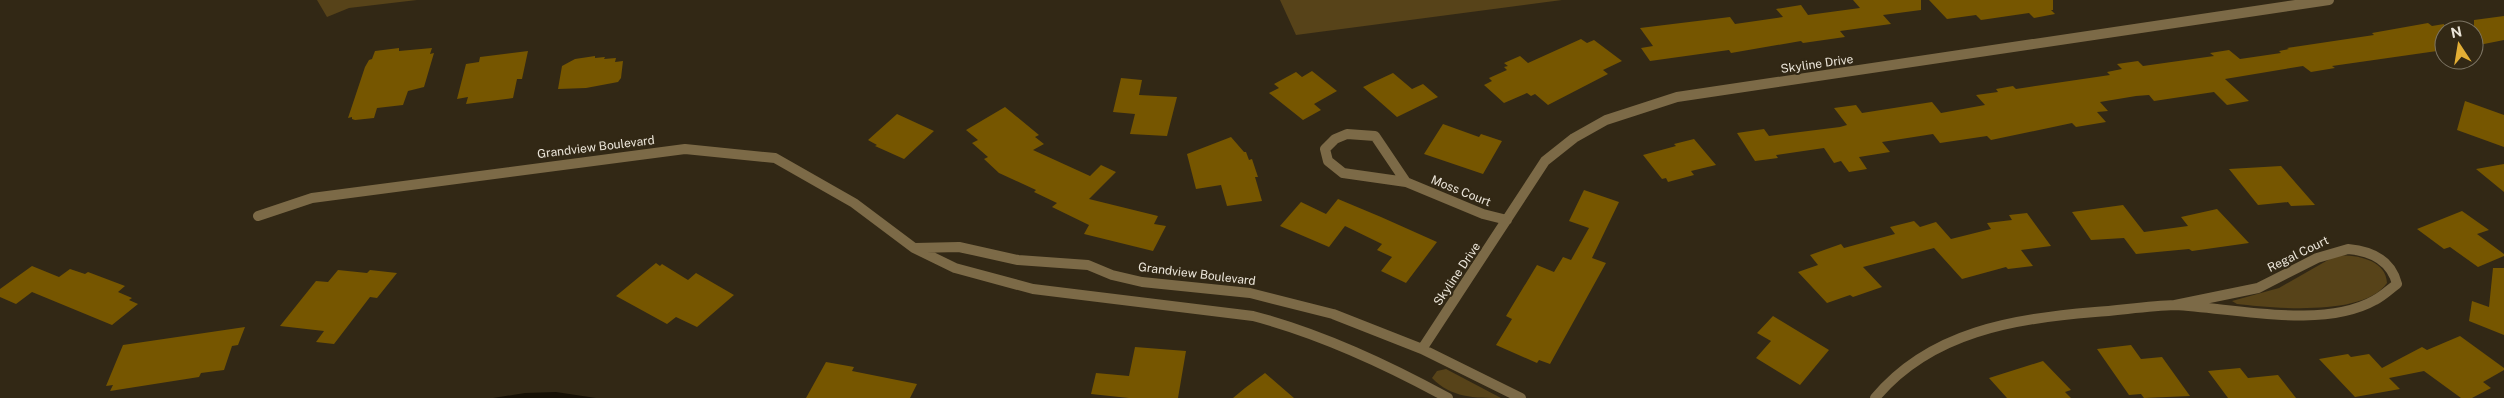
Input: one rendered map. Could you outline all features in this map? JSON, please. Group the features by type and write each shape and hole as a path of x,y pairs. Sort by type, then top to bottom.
{"street":[{"name":"Skyline Drive","path":"1422,349 1545,162 1562,145 1584,130 1609,118 1646,105 1677,97 2329,0"},
{"name":"Moss Court","path":"1406,182 1375,136 1354,133 1339,136 1325,149 1328,161 1343,173 1406,182 1483,214 1508,220"},
{"name":"Grandview Boulevard","path":"258,216 312,198 685,149 775,158 854,203 914,248 954,268 1033,289 1220,310 1288,325 1389,366 1448,398"},
{"name":"Grandview Boulevard","path":"914,248 959,247 1018,260 1088,265 1112,275 1142,282 1250,294 1333,314 1422,349 1521,398"},
{"name":"Regal Court","path":"1875,398 1919,357 1969,331 2028,318 2175,305 2300,315 2334,312 2364,306 2386,295 2397,284 2394,272 2375,255 2365,250 2343,248 2259,287 2199,298 2175,305"}],"shaded area":[{"path":"317,0 417,0 349,8 327,17"},
{"path":"1280,0 1562,0 1296,35"},
{"path":"2335,256 2360,257 2375,263 2381,268 2387,283 2375,294 2359,301 2339,306 2316,308 2272,307 2237,304 2232,301 2279,288"},
{"path":"1446,369 1501,398 1464,396 1447,390 1432,378 1437,371"},
{"path":"556,392 596,398 493,398 525,393"}],"building":[{"path":"1853,0 1921,0 1921,10 1883,15 1891,24 1840,31 1845,37 1803,43 1801,41 1731,53 1729,50 1650,61 1641,48 1653,46 1640,28 1730,17 1735,24 1783,17 1776,9 1801,5 1808,15 1860,8"},
{"path":"1929,0 2053,0 2053,10 2051,10 2055,14 2034,18 2029,13 1981,20 1976,15 1947,19"},
{"path":"2504,16 2504,40 2484,44 2484,20 2474,20"},
{"path":"2428,23 2434,26 2434,51 2332,66 2335,68 2311,72 2303,66 2225,79 2249,101 2227,105 2214,92 2154,101 2149,95 2136,96 2100,102 2108,111 2097,112 2106,122 2076,127 2072,123 1991,140 1987,136 1940,143 1933,134 1882,142 1890,152 1859,157 1867,169 1849,172 1841,161 1834,163 1824,148 1776,155 1778,158 1755,161 1737,133 1764,129 1769,136 1840,127 1847,125 1834,108 1856,105 1862,113 1932,102 1941,113 1985,105 1976,95 1998,92 1996,89 2013,86 2016,89 2110,75 2107,72 2122,69 2117,64 2138,61 2143,66 2214,56 2210,53 2229,50 2240,59 2281,53 2279,51 2289,49 2287,48 2374,35 2372,33"},
{"path":"1581,39 1587,43 1594,40 1622,61 1603,70 1608,74 1548,105 1535,94 1531,96 1527,93 1504,103 1484,85 1492,81 1489,78 1507,70 1504,67 1508,66 1504,63 1520,56 1528,63"},
{"path":"399,48 399,51 432,48 430,54 434,53 424,87 408,91 403,105 377,108 374,118 355,120 352,117 348,118 365,67 369,60 372,59 375,51"},
{"path":"528,51 522,79 517,79 513,98 466,104 468,97 457,99 466,64 479,62 480,57"},
{"path":"595,56 595,58 605,57 604,59 616,58 615,62 623,61 621,78 618,82 586,88 558,89 562,66 575,59"},
{"path":"1312,71 1337,91 1314,104 1321,110 1303,120 1269,93 1279,88 1274,84 1296,72 1302,77"},
{"path":"1393,73 1412,89 1423,84 1438,97 1397,117 1363,87"},
{"path":"1121,78 1142,80 1139,95 1177,97 1167,136 1130,134 1135,114 1113,112"},
{"path":"2465,101 2504,115 2504,147 2457,130"},
{"path":"1005,107 1039,135 1035,137 1044,144 1033,150 1090,176 1101,165 1116,172 1089,199 1158,216 1154,224 1166,226 1153,251 1084,234 1089,225 1052,207 1057,203 1034,192 1036,190 999,173 984,159 988,157 972,143 978,140 966,130"},
{"path":"897,114 934,131 904,159 875,146 877,145 868,140"},
{"path":"1443,124 1479,137 1481,134 1502,141 1483,174 1424,154"},
{"path":"1231,137 1246,152 1249,160 1252,159 1258,177 1255,177 1262,201 1227,206 1221,185 1196,189 1187,154"},
{"path":"1694,139 1716,165 1691,171 1694,175 1668,182 1666,178 1662,179 1643,155 1676,146 1674,144"},
{"path":"2504,164 2504,192 2476,169"},
{"path":"2281,166 2315,205 2291,206 2288,202 2258,205 2229,169"},
{"path":"1584,190 1619,202 1592,258 1606,263 1550,364 1539,360 1537,363 1496,345 1512,319 1506,316 1537,265 1554,272 1563,257 1571,260 1589,228 1569,221"},
{"path":"1338,199 1437,242 1406,283 1381,271 1392,257 1377,250 1382,244 1345,226 1329,247 1280,226 1301,202 1326,214"},
{"path":"2123,205 2144,232 2188,226 2181,217 2217,209 2249,243 2192,251 2189,249 2136,254 2124,238 2091,240 2072,212"},
{"path":"2462,211 2489,230 2477,234 2504,254 2504,256 2478,267 2450,247 2444,249 2417,229"},
{"path":"2027,213 2051,246 2021,250 2033,266 2008,269 2006,267 1962,279 1934,248 1863,267 1882,287 1853,297 1850,295 1827,303 1798,272 1818,265 1810,255 1841,244 1844,248 1895,234 1890,227 1914,221 1920,227 1936,222 1951,239 1991,229 1987,223 2012,220 2009,215"},
{"path":"656,263 660,266 662,264 688,280 696,273 734,295 697,327 676,317 667,324 616,296"},
{"path":"32,266 59,277 70,269 85,274 88,272 125,286 118,292 132,298 129,300 138,304 112,325 32,292 16,304 0,297 0,289"},
{"path":"2493,268 2504,268 2504,335 2469,321 2472,301 2489,307"},
{"path":"338,270 367,273 370,270 397,273 377,298 370,297 334,344 316,342 324,331 280,326 316,281 328,282"},
{"path":"1773,316 1829,350 1800,385 1756,358 1771,341 1757,333"},
{"path":"245,327 238,345 232,346 224,370 201,373 199,377 110,391 113,385 106,386 123,345"},
{"path":"2460,336 2504,368 2504,370 2483,382 2491,388 2472,398 2461,398 2424,371 2389,378 2400,389 2355,397 2319,359 2348,354 2351,357 2369,354 2382,368 2422,347 2427,350"},
{"path":"2131,345 2141,359 2162,357 2190,396 2144,398 2141,394 2129,395 2097,349"},
{"path":"1135,347 1186,351 1178,398 1129,398 1091,394 1096,373 1129,376"},
{"path":"2043,361 2071,390 2065,392 2071,398 2007,398 1989,378"},
{"path":"826,362 854,367 852,371 917,384 910,398 806,398"},
{"path":"2240,368 2248,378 2278,375 2296,398 2228,398 2208,371"},
{"path":"1265,373 1294,398 1233,398 1245,388"}]}
